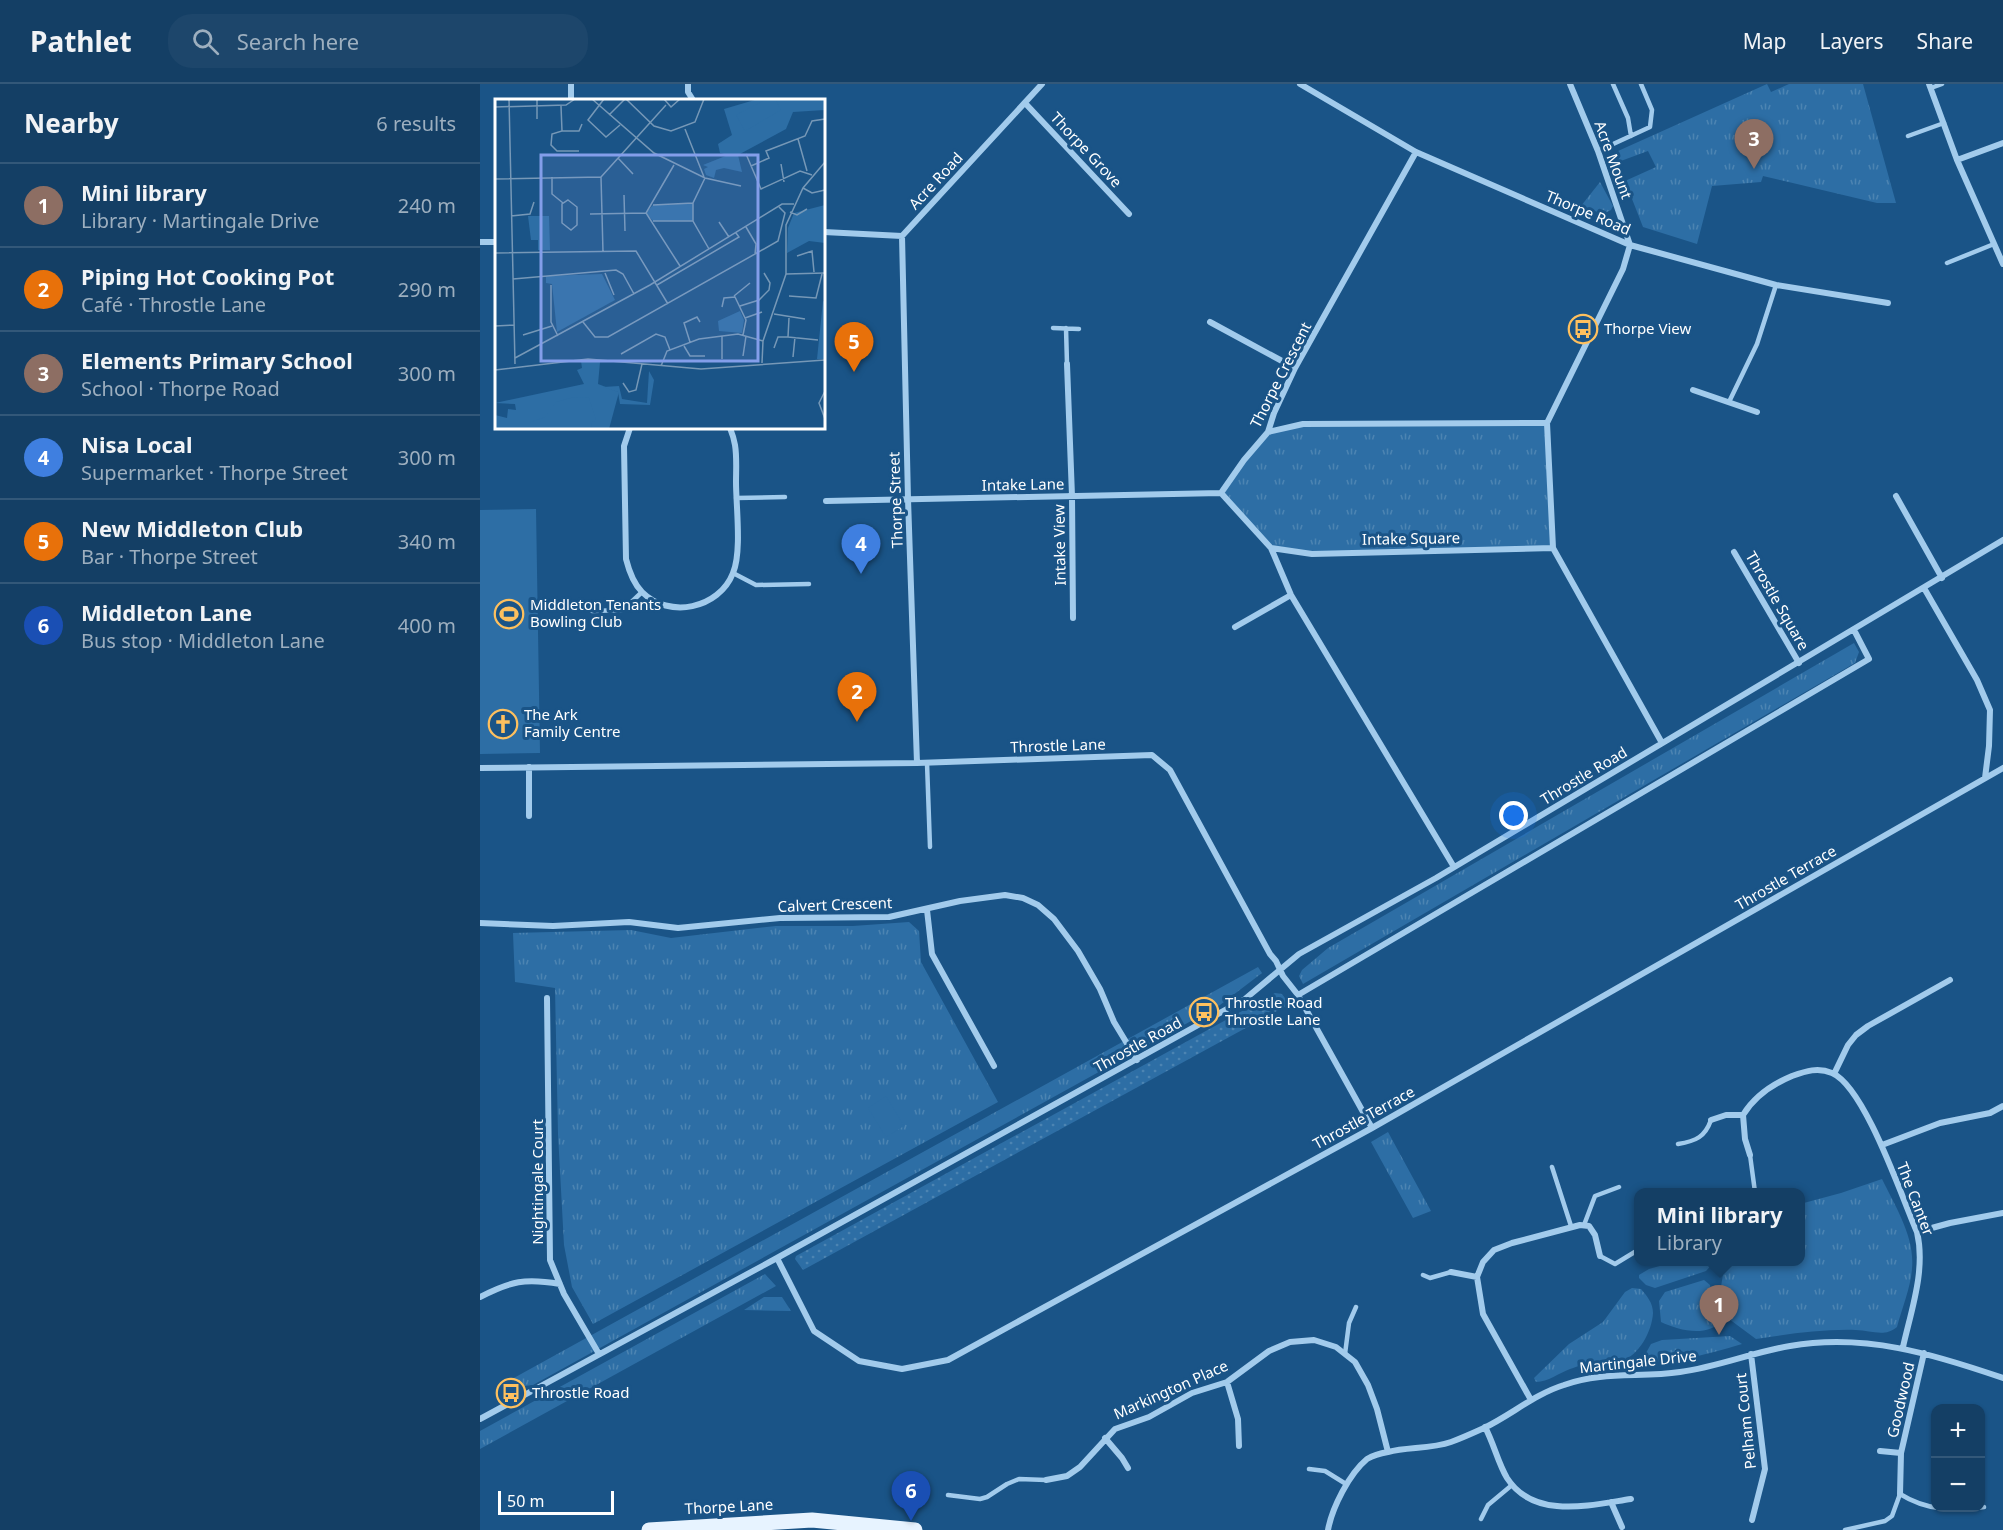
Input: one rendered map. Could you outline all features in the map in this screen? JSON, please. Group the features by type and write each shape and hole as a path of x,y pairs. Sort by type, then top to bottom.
{"main road":[{"name":"Thorpe Lane","path":"649,1530 812,1520 915,1530"}],"street":[{"path":"570,99 571,84"},
{"path":"688,84 688,92 692,99"},
{"name":"Acre Road","path":"902,236 1042,84"},
{"name":"Thorpe Road","path":"1300,84 1416,152 1630,245 1776,285 1888,303"},
{"name":"Acre Mount","path":"1570,84 1598,151 1630,245"},
{"path":"1930,86 1957,160 2003,264"},
{"name":"Thorpe Grove","path":"1025,103 1129,214"},
{"path":"1957,160 2003,143"},
{"name":"Thorpe Crescent","path":"1221,493 1244,460 1268,432 1274,412 1295,368 1416,152"},
{"path":"825,232 902,236"},
{"name":"Thorpe Street","path":"902,236 917,763"},
{"path":"1630,245 1623,269 1547,423 1552,548 1662,743"},
{"path":"1210,322 1295,368"},
{"name":"Intake View","path":"1067,364 1073,618"},
{"path":"1693,390 1757,412"},
{"path":"1268,432 1303,424 1547,423"},
{"path":"630,429 624,446 626,559 631,577 642,592 656,603 674,608 692,607 710,601 724,589 733,573 737,555 736,498 735,446 730,429"},
{"path":"1221,493 1271,548 1291,595 1454,867"},
{"name":"Intake Lane","path":"826,501 1221,493"},
{"path":"1896,496 1942,578"},
{"name":"Throstle Road","path":"480,1419 777,1258 1245,999 1299,954 1454,867 2003,540"},
{"name":"Intake Square","path":"1271,548 1312,554 1552,548"},
{"name":"Throstle Square","path":"1734,552 1799,663"},
{"path":"1924,588 1977,680 1990,710 1985,778"},
{"path":"1235,627 1291,595"},
{"path":"1298,995 1869,660 1854,630"},
{"name":"Throstle Lane","path":"480,768 927,763 1152,755 1170,770 1283,976 1298,995 1372,1128"},
{"path":"529,767 529,816"},
{"name":"Throstle Terrace","path":"777,1258 814,1331 860,1361 902,1369 948,1360 1372,1128 2003,768"},
{"name":"Calvert Crescent","path":"480,923 553,926 629,922 678,928 780,918 888,917 960,901 1005,895 1023,898 1038,905 1054,919 1078,951 1100,989 1114,1022 1137,1060"},
{"path":"927,910 932,954 994,1066"},
{"path":"1711,1120 1726,1115 1743,1115 1768,1088 1803,1072 1819,1069 1834,1074 1848,1045 1856,1035 1950,980"},
{"name":"Nightingale Court","path":"547,998 550,1260 560,1284 599,1354"},
{"name":"The Canter","path":"1834,1074 1846,1084 1862,1105 1882,1145 1917,1232 1920,1244 1918,1281 1903,1347"},
{"path":"1882,1145 1940,1123 1990,1113 2003,1106"},
{"path":"1743,1115 1745,1139 1750,1155"},
{"path":"1917,1232 2003,1213"},
{"path":"1531,1400 1483,1314 1477,1277 1483,1262 1494,1250 1512,1242 1571,1226 1589,1227 1595,1235 1600,1256"},
{"path":"1450,1272 1477,1277"},
{"path":"480,1297 506,1284 536,1280 560,1284"},
{"name":"Markington Place","path":"1046,1480 1067,1476 1080,1467 1114,1428 1149,1417 1192,1393 1227,1382 1269,1351 1290,1342 1314,1340 1336,1347 1355,1362 1368,1385 1388,1452"},
{"name":"Martingale Drive","path":"1328,1530 1346,1484 1368,1458 1388,1452 1448,1443 1485,1427 1562,1385 1588,1377 1692,1371 1792,1345 1864,1343 1903,1347 2003,1378"},
{"name":"Goodwood","path":"1900,1494 1901,1453 1924,1353"},
{"name":"Pelham Court","path":"1751,1354 1762,1427 1765,1469 1752,1520"},
{"path":"1227,1382 1238,1419 1239,1446"},
{"path":"1485,1427 1501,1467 1512,1485 1530,1498 1548,1505 1566,1507 1631,1499"},
{"name":"Markington Place","path":"1105,1438 1128,1468"},
{"name":"Goodwood","path":"1880,1452 1901,1453"},
{"path":"1611,1502 1622,1527"}],"lane":[{"path":"1613,84 1628,118 1631,136"},
{"path":"1598,151 1650,127 1652,110 1641,84"},
{"path":"1930,86 1942,84"},
{"path":"1908,136 1944,123"},
{"path":"1947,263 1994,244"},
{"path":"1729,402 1757,344 1776,285"},
{"path":"1053,328 1079,329"},
{"path":"1066,328 1067,364"},
{"path":"736,498 785,497"},
{"path":"733,573 756,585 809,584"},
{"path":"592,611 623,610 642,592"},
{"path":"927,763 930,846"},
{"path":"1678,1144 1700,1138 1707,1131 1711,1120"},
{"path":"1750,1155 1754,1188"},
{"path":"1552,1167 1571,1226"},
{"path":"1584,1226 1595,1196 1619,1187"},
{"path":"1600,1256 1615,1264 1634,1252"},
{"path":"1422,1275 1430,1278 1450,1272"},
{"path":"1345,1354 1349,1323 1356,1307"},
{"path":"1309,1469 1325,1471 1346,1484"},
{"path":"948,1495 980,1499 1019,1479 1046,1480"},
{"path":"1481,1519 1488,1505 1512,1485"},
{"path":"1845,1530 1885,1521 1892,1516 1900,1494 1912,1501 1931,1506"}],"green space":[{"path":"1767,84 1771,92 1789,84 1863,84 1896,203 1877,203 1763,176 1761,182 1712,186 1697,244 1643,227 1625,181 1656,167 1648,151 1618,162 1616,156 1618,151"},
{"path":"1600,182 1613,206 1611,210 1603,214 1581,206"},
{"path":"1547,423 1553,548 1312,554 1271,548 1221,493 1268,432 1303,424"},
{"name":"Middleton Tenants Bowling Club","path":"536,509 540,753 480,754 480,510"},
{"path":"1854,643 1859,652 1855,663 1303,984 1299,976 1302,970 1328,948"},
{"path":"909,922 919,931 921,962 998,1102 593,1324 572,1287 564,1245 558,1134 555,988 515,982 513,933 631,930 671,938 776,926 853,926"},
{"path":"1258,967 1262,973 1220,1005 533,1385 516,1387 512,1379"},
{"path":"1275,993 1282,994 1287,1001 1286,1006 803,1270 795,1259 796,1256"},
{"path":"886,1096 904,1126 886,1137 868,1108"},
{"path":"1388,1132 1431,1211 1413,1218 1371,1142"},
{"path":"1882,1179 1903,1222 1910,1245 1912,1268 1897,1327 1882,1333 1831,1330 1756,1339 1729,1319 1720,1293 1724,1266 1805,1266 1805,1203"},
{"path":"1660,1266 1710,1266 1706,1271 1655,1288 1646,1285 1639,1278 1639,1275"},
{"path":"765,1274 776,1286 480,1449 480,1431"},
{"path":"1704,1280 1710,1285 1721,1321 1715,1326 1700,1331 1684,1330 1661,1322 1659,1301 1665,1292"},
{"path":"1632,1288 1641,1289 1653,1309 1647,1335 1633,1354 1621,1361 1597,1362 1580,1366 1536,1382 1534,1378 1569,1344 1603,1322 1625,1292"},
{"path":"764,1297 782,1297 791,1311 744,1310"},
{"path":"1730,1336 1742,1344 1692,1357 1641,1362 1651,1344 1662,1340"}],"place":[{"name":"Elements Primary School","path":"1754,169"},
{"name":"Thorpe View","path":"1583,329"},
{"name":"New Middleton Club","path":"854,372"},
{"name":"Nisa Local","path":"861,574"},
{"name":"Middleton Tenants Bowling Club","path":"509,614"},
{"name":"Piping Hot Cooking Pot","path":"857,722"},
{"name":"The Ark Family Centre","path":"503,724"},
{"name":"Throstle Road Throstle Lane","path":"1204,1012"},
{"name":"Mini library","path":"1719,1335"},
{"name":"Throstle Road","path":"511,1393"},
{"name":"Middleton Lane","path":"911,1521"}]}
